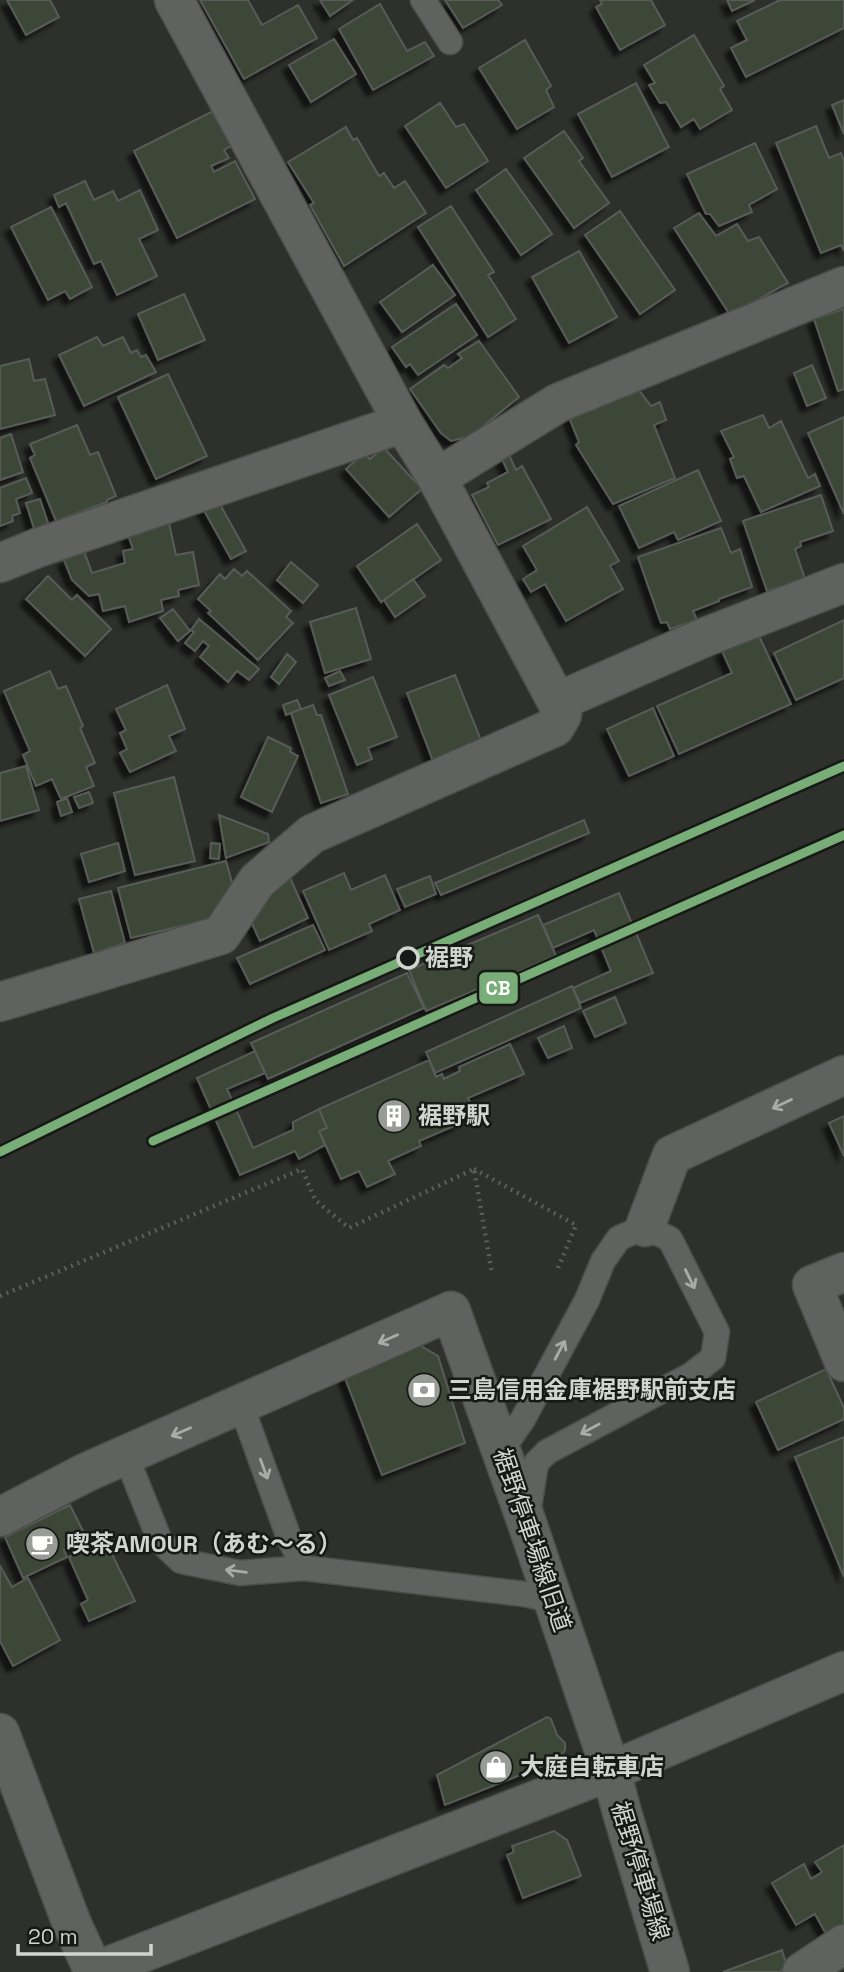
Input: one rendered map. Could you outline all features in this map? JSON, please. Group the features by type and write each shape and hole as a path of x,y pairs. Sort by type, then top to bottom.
{"street":[{"path":"0,1002 221,935 257,881 312,834 555,727 562,715 437,478 403,423 174,0"},
{"path":"437,478 558,403 844,286"},
{"path":"0,562 403,423"},
{"path":"557,702 703,638 844,583"},
{"path":"645,1227 672,1155 844,1075"},
{"path":"844,1272 812,1285 844,1362"},
{"name":"裾野停車場線旧道","path":"241,1405 451,1311 527,1522 611,1771"},
{"path":"0,1517 88,1472 241,1405"},
{"path":"0,1733 72,1924 111,1969 611,1771 844,1671"},
{"name":"裾野停車場線","path":"611,1771 670,1972"},
{"path":"802,1972 844,1944"}],"lane":[{"path":"422,0 450,42"},
{"path":"501,1451 523,1419 587,1300 603,1261 619,1238 645,1227 670,1239 717,1332 713,1358 691,1375 547,1452 536,1463 527,1522"},
{"path":"241,1405 289,1538 304,1569"},
{"path":"125,1456 160,1541 181,1561 240,1573 304,1569 524,1594 552,1600"}],"path":[{"path":"0,1296 302,1169 315,1200 349,1228 474,1169"},
{"path":"474,1169 492,1273"},
{"path":"474,1169 576,1225 556,1274"}],"building":[{"path":"7,0 50,0 59,17 26,35"},
{"path":"200,0 248,0 262,25 298,5 317,38 244,79"},
{"path":"320,0 353,0 330,16"},
{"path":"445,0 498,0 502,5 463,28"},
{"path":"600,0 651,0 665,25 620,50 596,7 602,4"},
{"path":"727,0 755,0 732,11"},
{"path":"780,0 844,0 844,28 746,77 731,48 747,40 737,21"},
{"path":"380,4 407,51 425,42 434,56 373,90 339,29"},
{"path":"694,35 724,86 720,89 732,110 700,129 694,119 681,127 666,102 660,103 649,85 655,83 644,65"},
{"path":"334,39 356,74 311,102 289,65"},
{"path":"525,40 551,86 546,90 554,107 517,129 479,68"},
{"path":"636,83 669,147 612,177 578,114"},
{"path":"844,100 844,134 832,105"},
{"path":"440,103 456,127 464,124 488,161 446,188 405,126"},
{"path":"213,111 231,146 224,150 229,158 211,166 214,172 235,161 255,199 177,238 134,151"},
{"path":"816,126 829,158 841,153 844,161 844,251 841,245 821,253 776,143"},
{"path":"346,127 353,140 357,138 379,176 384,173 394,188 405,181 426,213 344,266 310,205 314,203 288,162"},
{"path":"564,131 583,158 579,161 609,203 574,228 524,158"},
{"path":"755,143 777,189 749,205 752,212 719,226 710,214 706,214 687,174"},
{"path":"506,169 552,234 521,255 476,190"},
{"path":"85,181 94,200 113,191 118,201 140,190 158,230 139,239 157,276 117,295 101,261 94,264 66,203 59,207 54,195"},
{"path":"451,206 494,272 488,275 516,319 488,337 418,227"},
{"path":"51,207 92,287 70,299 65,291 48,300 11,227"},
{"path":"620,211 675,290 640,314 585,235"},
{"path":"699,213 716,236 737,224 748,241 759,237 788,283 730,315 674,228"},
{"path":"579,251 617,317 569,343 532,277"},
{"path":"433,265 455,295 402,332 380,302"},
{"path":"184,294 205,340 158,360 138,314"},
{"path":"456,304 477,335 418,375 410,364 406,367 392,347"},
{"path":"844,309 844,389 838,391 814,319"},
{"path":"97,337 103,346 123,337 131,353 137,350 141,357 146,355 156,372 84,406 59,355"},
{"path":"479,341 519,397 471,436 451,441 441,433 410,389 444,365 448,368 462,358 458,354"},
{"path":"29,359 34,381 45,379 55,415 0,429 0,366"},
{"path":"812,365 826,398 807,406 794,373"},
{"path":"168,374 207,456 156,479 118,397"},
{"path":"636,386 651,406 660,402 666,420 654,425 675,478 613,504 576,445 579,442 569,417"},
{"path":"763,415 769,428 781,421 808,478 815,474 820,486 761,512 744,476 737,478 730,459 734,457 721,431"},
{"path":"844,417 844,514 808,433"},
{"path":"77,425 90,455 98,452 116,496 56,521 30,458 35,455 30,444"},
{"path":"11,434 23,472 0,480 0,438"},
{"path":"383,447 422,489 389,517 346,469 364,453 370,459"},
{"path":"509,455 516,470 522,466 551,519 498,545 472,495 489,487 487,483 508,472 502,459"},
{"path":"698,470 721,521 678,540 674,532 639,548 619,506"},
{"path":"26,478 32,493 16,499 20,513 12,516 13,521 0,526 0,488"},
{"path":"821,495 833,531 800,542 801,546 795,549 805,579 767,591 743,521"},
{"path":"40,499 50,529 36,535 26,503"},
{"path":"217,499 246,551 231,559 202,507"},
{"path":"587,507 619,561 610,566 623,589 566,621 545,584 531,592 523,579 537,570 523,546"},
{"path":"167,514 176,555 193,552 199,585 178,590 179,596 161,600 163,611 129,622 125,606 103,611 99,594 89,596 72,580 64,560 84,551 92,573 125,563 123,551 133,549 125,527"},
{"path":"417,524 441,560 381,602 357,566"},
{"path":"721,528 731,553 740,549 752,587 693,611 697,620 670,629 667,622 661,623 638,557"},
{"path":"291,562 318,585 303,603 277,580"},
{"path":"234,569 242,576 247,571 291,611 286,617 293,623 258,660 208,613 211,611 198,599 220,574 225,579"},
{"path":"48,576 72,600 77,595 111,629 85,656 26,599"},
{"path":"413,579 425,596 395,617 384,600"},
{"path":"356,608 371,659 325,673 310,622"},
{"path":"173,609 190,631 178,641 160,618"},
{"path":"199,619 259,669 249,680 237,671 228,682 200,657 209,646 203,641 195,651 185,643 194,632 191,630"},
{"path":"844,620 844,678 796,700 774,653"},
{"path":"758,634 791,704 679,754 657,706 732,673 722,651"},
{"path":"287,654 296,662 279,684 271,677"},
{"path":"50,671 58,689 66,686 95,763 86,767 94,786 61,799 52,779 36,786 23,755 30,751 4,691"},
{"path":"340,671 345,680 329,686 325,678"},
{"path":"455,675 482,743 433,761 407,693"},
{"path":"373,677 397,737 368,748 372,759 357,765 329,695"},
{"path":"167,685 185,729 169,736 176,751 130,772 120,753 127,749 120,733 126,730 116,709"},
{"path":"297,700 301,709 286,715 283,705"},
{"path":"313,705 317,715 321,715 348,794 321,803 291,713"},
{"path":"653,708 674,756 629,776 607,729"},
{"path":"268,737 291,748 290,752 298,756 272,812 241,797"},
{"path":"26,766 39,810 0,821 0,773"},
{"path":"174,777 195,861 135,875 114,793"},
{"path":"89,792 93,803 79,808 74,797"},
{"path":"67,798 72,812 61,816 57,802"},
{"path":"219,815 268,834 269,842 226,858"},
{"path":"584,820 589,833 441,895 435,883"},
{"path":"118,843 125,871 89,882 81,854"},
{"path":"211,843 220,844 219,859 210,858"},
{"path":"226,861 233,886 211,919 131,938 118,888"},
{"path":"288,873 308,918 260,941 248,915"},
{"path":"344,873 351,890 385,875 400,910 369,924 372,931 329,950 303,891"},
{"path":"430,876 436,894 405,907 397,889"},
{"path":"111,891 125,943 94,953 79,899"},
{"path":"619,893 653,973 580,1003 573,988 611,971 594,930 553,948 543,925"},
{"path":"538,915 556,956 426,1011 409,970"},
{"path":"313,925 325,950 250,984 237,958"},
{"path":"407,973 424,1008 268,1079 251,1043"},
{"path":"572,986 581,1008 435,1073 426,1052"},
{"path":"615,997 626,1023 595,1037 583,1011"},
{"path":"564,1026 572,1048 548,1058 538,1038"},
{"name":"裾野駅","path":"510,1044 524,1074 468,1098 474,1111 457,1120 459,1124 419,1141 421,1146 388,1161 395,1174 367,1187 359,1171 341,1179 319,1131 327,1128 319,1109 429,1060 436,1077 442,1074 444,1079 460,1071 459,1067"},
{"path":"255,1051 265,1073 227,1089 253,1148 293,1130 293,1122 319,1109 327,1128 319,1131 325,1145 299,1159 295,1151 240,1175 197,1078"},
{"path":"844,1116 844,1156 829,1123"},
{"path":"414,1342 438,1356 465,1443 382,1475 342,1370"},
{"path":"826,1369 844,1408 844,1419 778,1450 756,1402"},
{"path":"844,1437 844,1577 795,1457"},
{"name":"喫茶AMOUR（あむ〜る）","path":"70,1505 87,1539 64,1550 67,1557 23,1578 5,1537"},
{"path":"105,1540 135,1601 89,1621 81,1604 88,1600 69,1557"},
{"path":"0,1566 12,1587 28,1578 60,1640 13,1666 0,1641"},
{"name":"大庭自転車店","path":"547,1717 551,1719 557,1735 565,1743 565,1750 558,1760 445,1805 437,1775"},
{"path":"554,1831 567,1840 581,1876 523,1898 507,1855 514,1852 512,1846"},
{"path":"844,1845 844,1924 826,1934 815,1914 796,1925 772,1883 804,1864 811,1879 822,1872 815,1862"},
{"path":"782,1950 787,1967 781,1972 723,1972"}],"transit line":[{"name":"CB","path":"0,1152 273,1018 844,766"},
{"name":"CB","path":"153,1141 844,835"}],"place":[{"name":"裾野","path":"408,958"},
{"name":"裾野駅","path":"394,1116"},
{"name":"三島信用金庫裾野駅前支店","path":"424,1390"},
{"name":"喫茶AMOUR（あむ〜る）","path":"42,1544"},
{"name":"大庭自転車店","path":"496,1767"}]}
